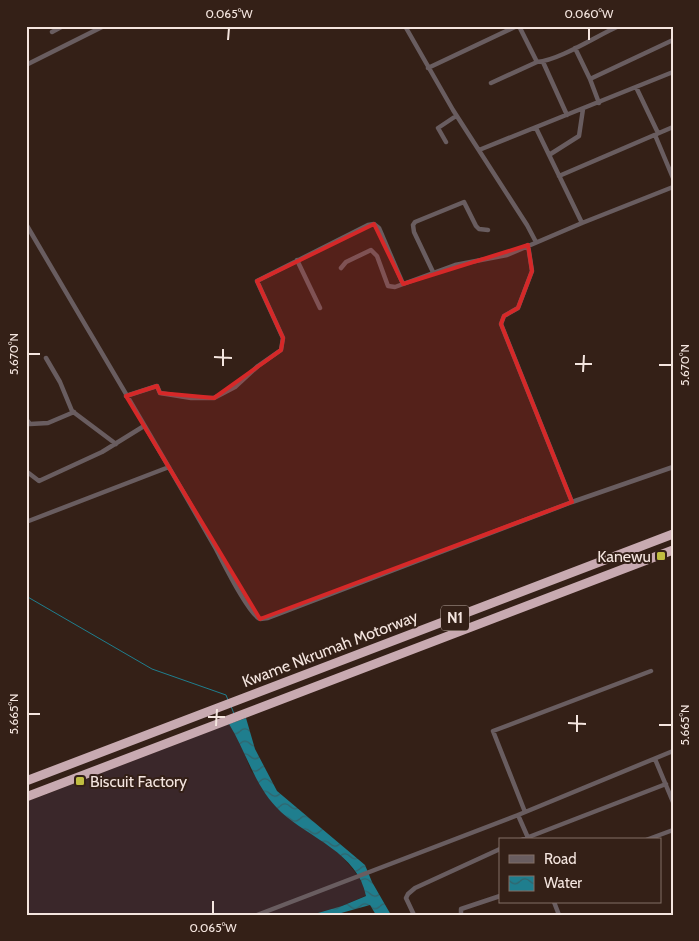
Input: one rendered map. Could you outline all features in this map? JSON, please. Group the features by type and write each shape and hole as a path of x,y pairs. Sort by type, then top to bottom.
{"highway":[{"name":"Kwame Nkrumah Motorway","path":"26,782 673,534"},
{"name":"Kwame Nkrumah Motorway","path":"26,797 673,550"}],"street":[{"path":"52,32 63,26"},
{"path":"26,65 104,26"},
{"path":"405,26 456,116 536,242"},
{"path":"428,68 518,26 537,62"},
{"path":"492,83 537,62 543,62 575,48 617,27"},
{"path":"590,78 673,40"},
{"path":"575,48 590,78 599,103"},
{"path":"543,62 567,116"},
{"path":"479,150 673,72"},
{"path":"636,87 673,178"},
{"path":"549,155 579,136 583,109"},
{"path":"446,142 438,128 456,116"},
{"path":"559,176 673,127"},
{"path":"536,128 582,223"},
{"path":"341,268 346,262 371,250 377,256 388,286 395,287 455,265 498,258 673,187"},
{"path":"433,272 414,232 413,225 415,222 464,202 479,230 488,230"},
{"path":"26,224 254,615 260,620 572,502 673,467"},
{"path":"126,396 158,386 160,393 191,398 214,398 236,387 258,366 281,350 283,338 257,281 368,226 374,224 379,228 403,284"},
{"path":"528,245 532,271 518,308 504,316 501,324 572,502"},
{"path":"297,260 320,308"},
{"path":"46,358 74,412 116,444"},
{"path":"26,419 30,424 41,424 74,412"},
{"path":"26,471 39,481 102,452 144,426"},
{"path":"26,522 169,467"},
{"path":"525,812 493,731 651,671"},
{"path":"257,915 518,815 673,751"},
{"path":"655,758 673,802"},
{"path":"518,815 528,838 666,784"},
{"path":"651,838 673,830"},
{"path":"414,915 406,898 415,888 499,849"},
{"path":"461,915 461,909 499,896"}],"highlighted area":[{"path":"374,224 403,284 528,245 532,271 518,308 504,316 501,324 572,502 260,619 126,396 157,386 160,393 214,398 281,350 283,338 257,281"}],"shaded area":[{"path":"229,724 239,739 251,771 320,839 339,853 355,872 364,886 367,895 342,906 311,915 26,915 26,802"}],"water":[{"path":"246,718 255,749 277,791 365,865 372,882 391,915 376,915 370,905 334,915 311,915 342,906 366,896 361,881 343,857 281,812 264,792 229,724"}],"waterway":[{"path":"26,596 152,669 226,695 228,700"},
{"path":"231,706 234,714"}],"place":[{"name":"Kanewu","path":"661,556"},
{"name":"Biscuit Factory","path":"80,781"}]}
